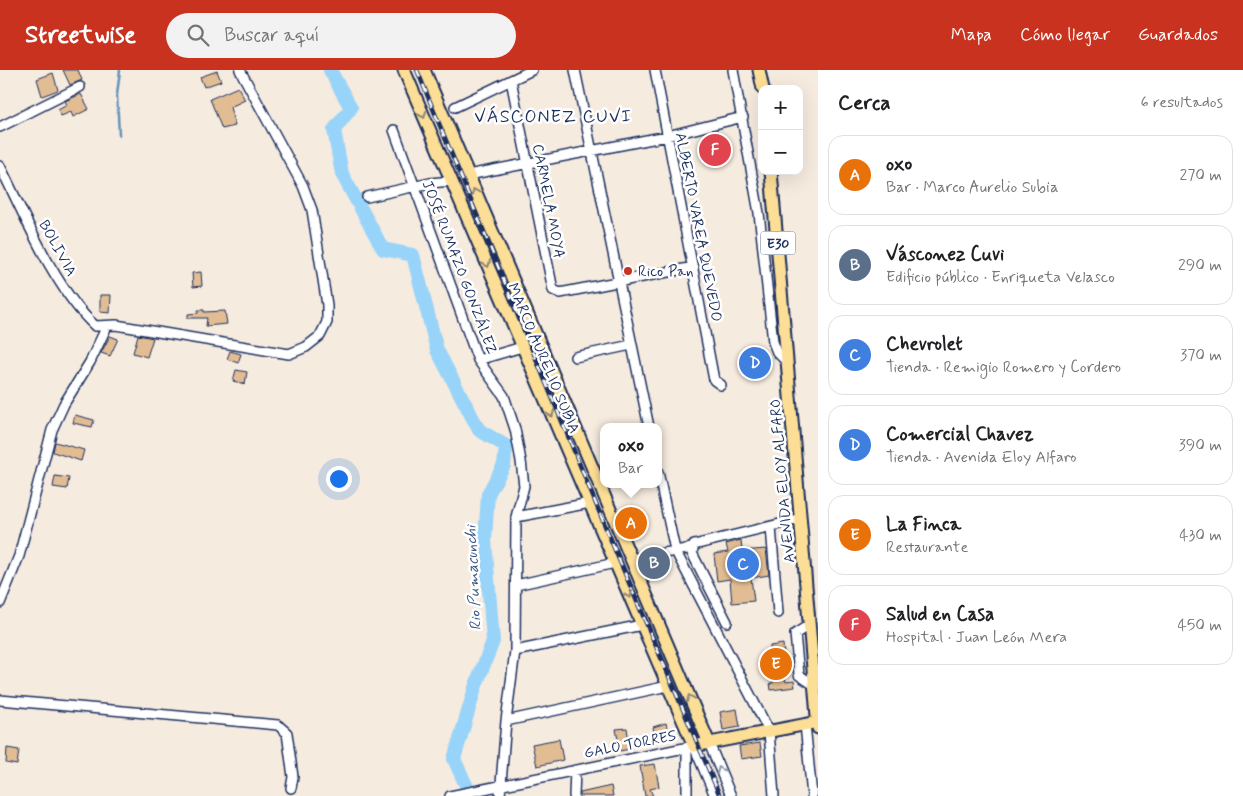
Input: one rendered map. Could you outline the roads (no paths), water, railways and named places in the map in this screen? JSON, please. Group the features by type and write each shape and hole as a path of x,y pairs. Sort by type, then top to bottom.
{"main road":[{"name":"MARCO AURELIO SUBIA","path":"404,70 668,686 690,747"},
{"name":"MARCO AURELIO SUBIA","path":"424,70 600,487"},
{"path":"759,70 762,85"},
{"name":"AVENIDA ELOY ALFARO","path":"772,175 800,519 812,619 814,685 818,729"},
{"name":"MARCO AURELIO SUBIA","path":"601,488 709,743"},
{"name":"GALO TORRES","path":"690,747 818,722"}],"street":[{"path":"0,603 3,590 19,556 52,430 64,404 90,362 107,326 116,325 289,354 306,347 320,336 327,322 327,305 312,210 303,186 240,70"},
{"path":"455,107 532,70"},
{"path":"575,70 648,423"},
{"name":"ALBERTO VAREA QUEVEDO","path":"655,70 714,380 721,385"},
{"path":"733,70 759,213 773,342 777,352 786,361"},
{"name":"CARMELA MOYA","path":"511,80 553,290 560,293 618,283"},
{"path":"0,127 80,87"},
{"path":"468,175 668,136 743,117"},
{"name":"JOSÉ RUMAZO GONZÁLEZ","path":"394,130 478,360 504,396 515,429 524,486 516,517 515,651 506,721 500,796"},
{"name":"BOLIVIA","path":"0,166 62,285 94,326 107,326"},
{"path":"367,197 452,181"},
{"path":"618,283 694,267"},
{"path":"575,357 631,345"},
{"path":"478,360 522,346"},
{"path":"661,488 675,550 769,731 774,796"},
{"path":"516,517 590,503"},
{"path":"631,560 692,548 694,545 800,519"},
{"path":"771,527 778,613"},
{"path":"692,548 692,553 728,622"},
{"path":"516,585 615,563"},
{"path":"515,651 642,625"},
{"path":"506,721 668,686"},
{"path":"0,700 278,725 287,733 293,776 291,788"},
{"path":"805,724 812,796"},
{"name":"MARCO AURELIO SUBIA","path":"709,743 731,796"},
{"path":"687,796 690,747"},
{"name":"MARCO AURELIO SUBIA","path":"690,747 715,796"},
{"name":"GALO TORRES","path":"450,796 690,747"},
{"path":"574,796 575,770"}],"waterway":[{"path":"119,135 117,95 120,70"},
{"name":"Rio Pumacunchi","path":"330,70 351,108 334,130 342,174 383,249 413,255 437,350 479,430 506,446 504,465 488,494 485,540 493,641 476,685 454,759 471,796"}],"railway":[{"path":"417,70 617,555 720,796"}],"place":[{"name":"Salud en Casa","path":"715,150"},
{"name":"Rico Pan","path":"628,271"},
{"name":"Comercial Chavez","path":"755,363"},
{"name":"oxo","path":"631,523"},
{"name":"Vásconez Cuvi","path":"654,563"},
{"name":"Chevrolet","path":"743,564"},
{"name":"La Finca","path":"776,664"}],"district":[{"name":"VÁSCONEZ CUVI","path":"553,116"}]}
